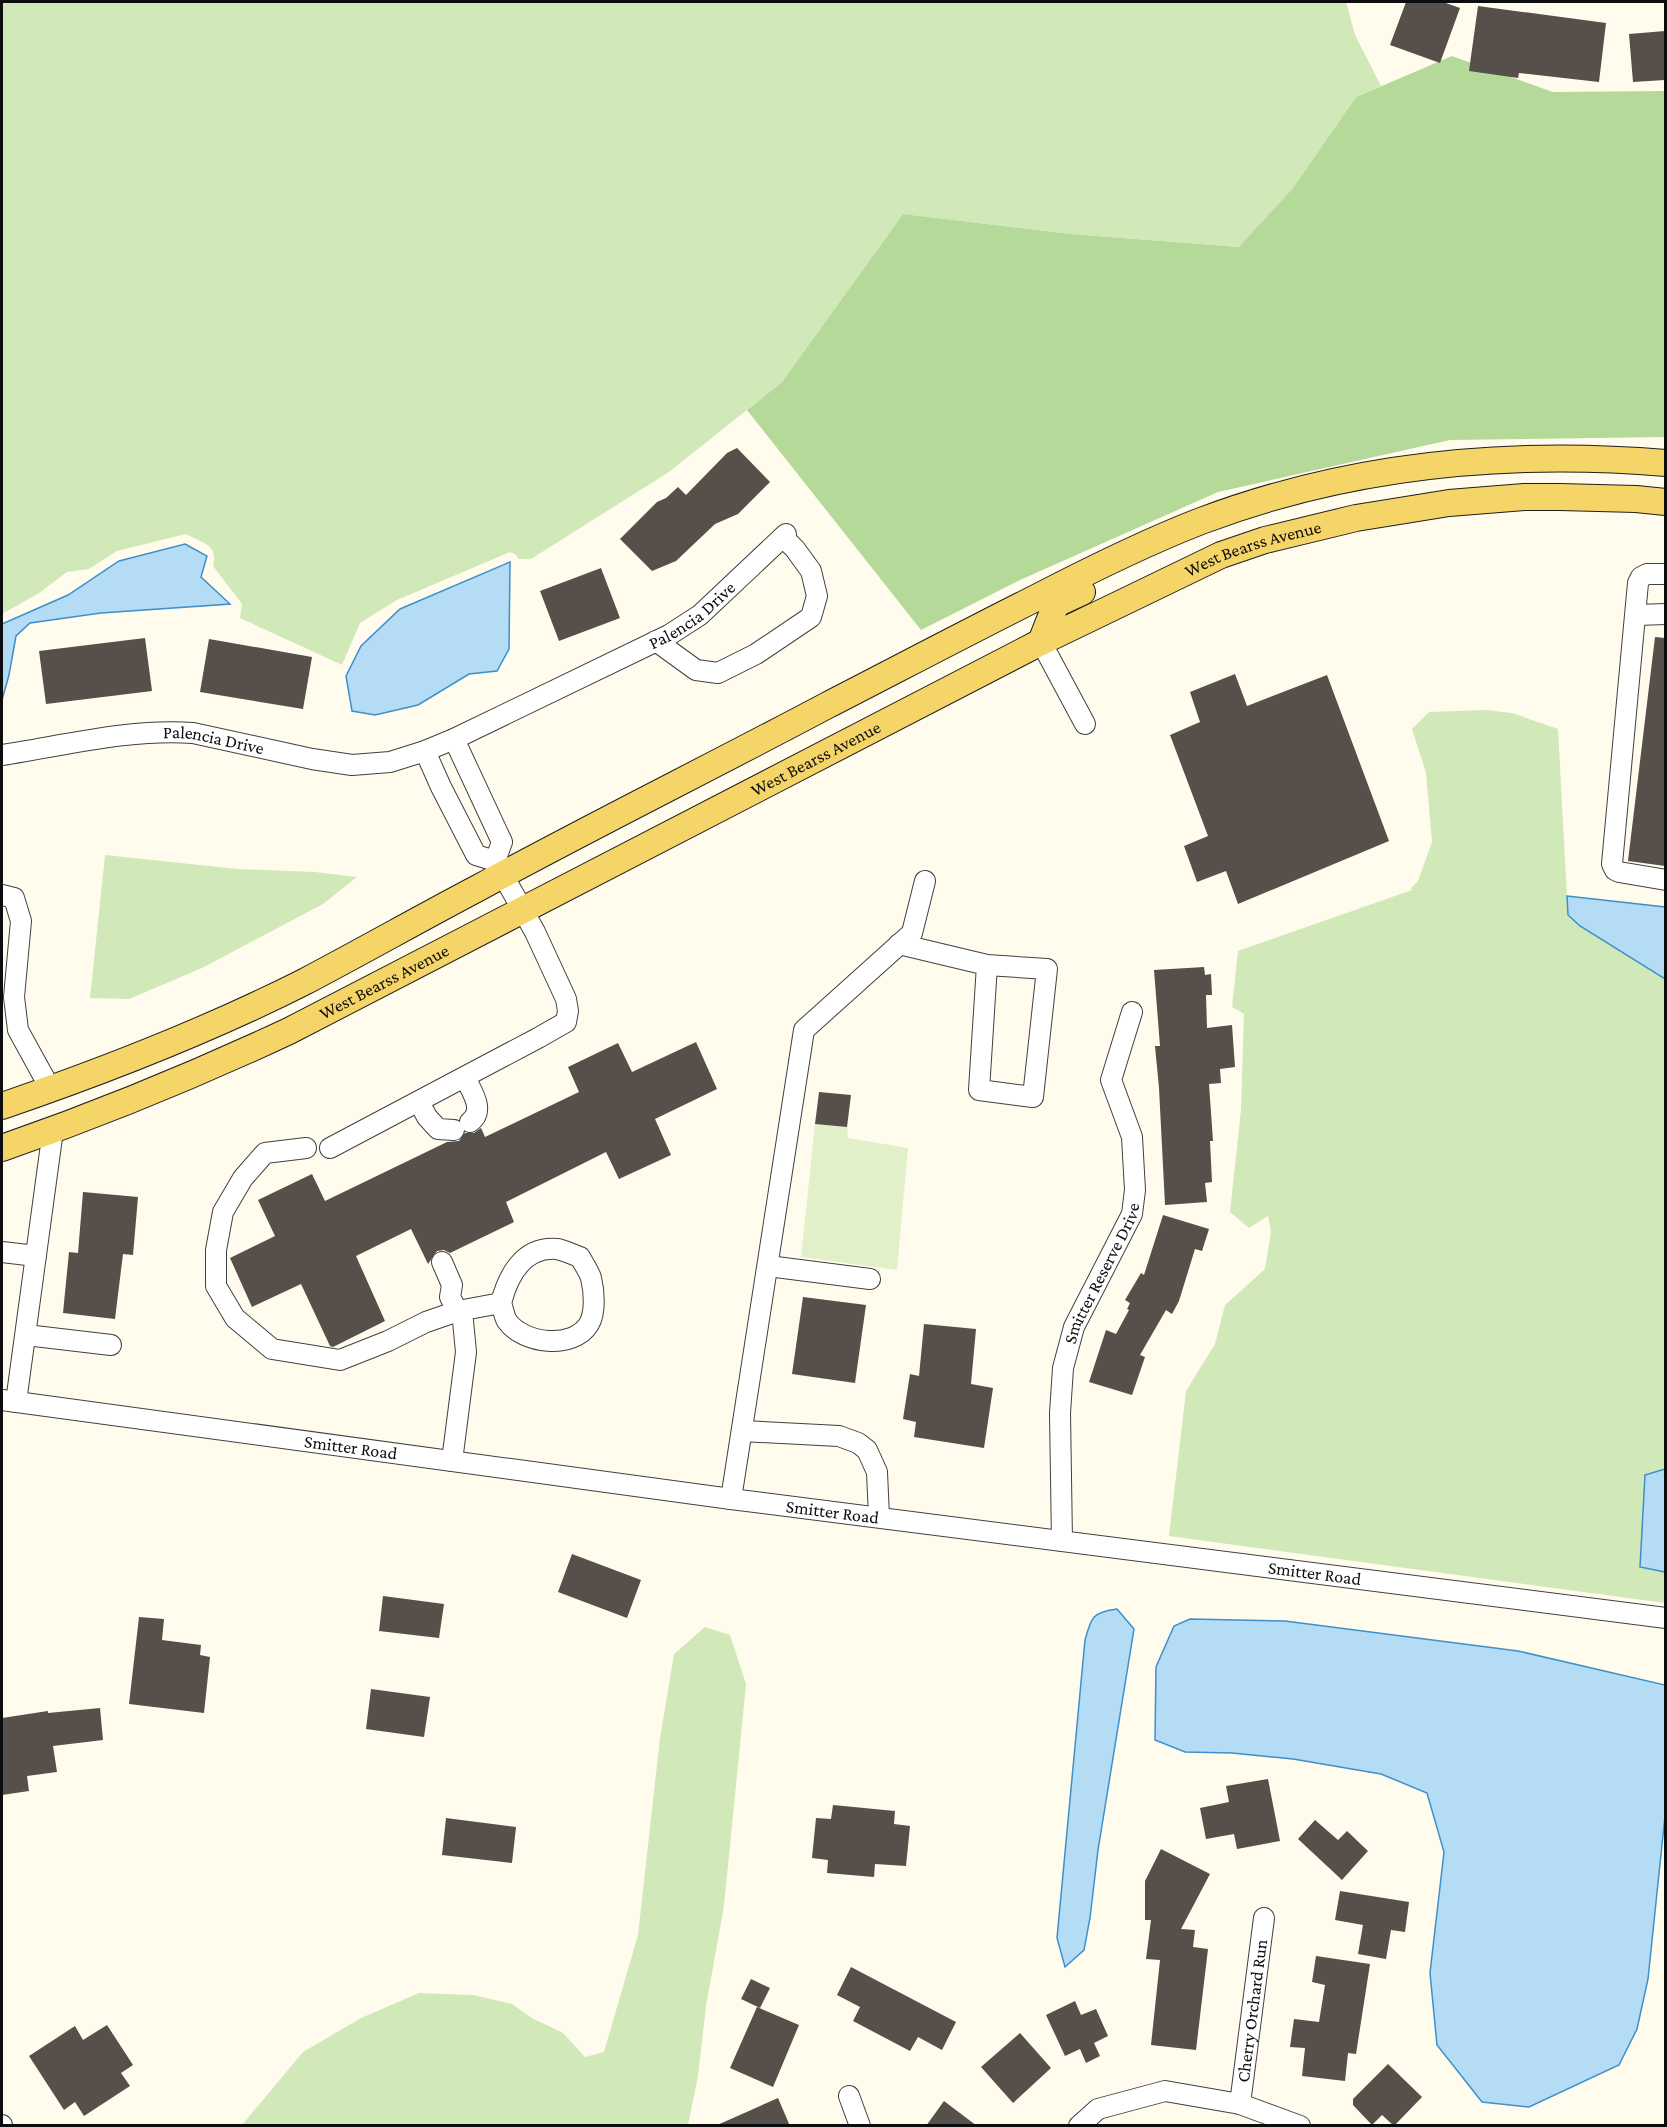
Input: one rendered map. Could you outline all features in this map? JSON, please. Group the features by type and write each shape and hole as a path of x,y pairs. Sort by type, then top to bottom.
{"main road":[{"name":"West Bearss Avenue","path":"2,1106 51,1090 148,1051 300,983 499,868 1107,562 1205,519 1314,487 1429,466 1544,458 1665,463"},
{"name":"West Bearss Avenue","path":"2,1148 143,1095 279,1036 1041,642 1221,555 1265,540 1356,518 1449,503 1524,497 1592,497 1665,502"},
{"path":"1041,642 1056,604 1184,542 1205,519"}],"street":[{"name":"Palencia Drive","path":"2,755 131,735 176,732 193,733 312,759 352,765 390,762 425,752 454,739 656,641 700,615 785,535 811,571 818,596 811,617 756,654 718,672 696,670 656,641"},
{"path":"1665,574 1647,574 1641,577 1638,584 1637,615 1612,864 1619,872 1665,880"},
{"path":"1637,615 1665,614"},
{"path":"1041,642 1085,724"},
{"path":"454,739 502,842 499,868"},
{"path":"330,1148 566,1022 568,1011 566,999 536,932 499,868 477,855 425,752"},
{"path":"731,1499 804,1030 912,933 925,881"},
{"path":"2,895 14,898 21,921 14,998 9,1014 51,1090"},
{"path":"900,944 987,965 1047,969 1033,1097 979,1090 987,965"},
{"name":"Smitter Reserve Drive","path":"1062,1541 1060,1413 1063,1368 1074,1327 1132,1214 1135,1190 1132,1137 1111,1080 1132,1012"},
{"path":"419,1102 427,1117 438,1129 462,1126 475,1118 477,1110 477,1101 465,1077"},
{"path":"9,1401 26,1335 53,1130"},
{"path":"306,1148 266,1153 243,1178 223,1212 216,1250 216,1286 235,1318 272,1349 340,1360 388,1341 426,1322 458,1311 501,1303"},
{"path":"557,1249 580,1257 591,1277 594,1303 589,1324 574,1337 552,1342 528,1337 507,1321 501,1303 506,1284 516,1265 536,1252 557,1249"},
{"path":"2,1252 36,1256"},
{"path":"442,1262 453,1285 450,1297 464,1321 466,1352 452,1461"},
{"path":"768,1266 870,1279"},
{"path":"26,1335 111,1345"},
{"name":"Smitter Road","path":"9,1401 731,1499 1665,1618"},
{"path":"742,1431 839,1436 858,1443 867,1450 877,1472 879,1517"},
{"name":"Cherry Orchard Run","path":"1240,2104 1264,1918"},
{"path":"1079,2126 1098,2109 1165,2091 1240,2104 1300,2126"},
{"path":"849,2096 860,2126"}],"green space":[{"path":"2,2 1346,2 1355,35 1381,86 1356,97 1293,188 1240,247 1071,234 903,214 782,382 669,472 531,559 519,559 510,552 397,600 360,623 342,665 240,618 242,604 213,566 214,559 211,549 186,534 117,551 89,569 67,572 39,593 2,614"},
{"path":"1452,56 1553,92 1665,91 1665,437 1450,440 1218,492 1020,580 921,630 747,410 782,382 903,214 1071,234 1239,247 1293,188 1356,97"},
{"path":"1486,710 1512,713 1558,729 1568,915 1665,979 1666,1469 1645,1475 1640,1567 1665,1572 1665,1603 1169,1536 1186,1391 1215,1344 1225,1305 1265,1269 1271,1232 1268,1216 1249,1228 1230,1212 1241,1110 1244,1014 1232,1007 1238,951 1412,890 1411,888 1418,881 1432,842 1426,773 1412,729 1429,712"},
{"path":"105,855 238,869 315,872 357,877 323,904 202,968 129,999 90,998"},
{"path":"815,1124 847,1127 848,1138 908,1148 897,1270 801,1257"},
{"path":"705,1627 730,1635 746,1684 724,1906 706,2006 698,2076 688,2125 242,2125 303,2052 361,2018 419,1993 473,1995 512,2004 532,2018 563,2033 585,2057 604,2052 638,1935 660,1738 674,1654"}],"water":[{"path":"185,544 207,556 201,577 230,604 101,613 30,623 16,636 2,700 2,624 68,595 119,561"},
{"path":"510,562 509,649 497,671 469,674 418,705 375,715 352,711 346,676 361,646 400,609"},
{"path":"1567,896 1665,907 1665,979 1580,926 1568,915"},
{"path":"1666,1469 1665,1572 1640,1567 1645,1475"},
{"path":"1117,1609 1134,1629 1084,1950 1065,1967 1057,1938 1085,1640 1094,1617"},
{"path":"1190,1619 1285,1621 1518,1651 1665,1685 1665,1816 1648,1979 1637,2029 1619,2065 1529,2107 1482,2102 1437,2045 1430,1973 1444,1852 1427,1793 1381,1774 1293,1759 1232,1753 1185,1752 1155,1740 1156,1667 1174,1626"}],"building":[{"path":"1406,2 1443,2 1460,8 1440,63 1390,45"},
{"path":"1478,6 1606,23 1599,82 1519,73 1518,78 1469,71"},
{"path":"1665,31 1665,80 1633,82 1629,34"},
{"path":"737,448 770,482 738,514 715,524 676,561 652,571 620,539 657,502 666,498 678,487 686,495 727,453"},
{"path":"601,568 620,618 559,641 540,591"},
{"path":"1655,637 1665,638 1665,866 1628,861"},
{"path":"145,638 152,691 46,704 39,651"},
{"path":"209,639 312,657 303,709 200,692"},
{"path":"1235,674 1247,706 1327,675 1389,841 1238,904 1226,871 1197,882 1184,846 1208,836 1170,735 1200,722 1190,692"},
{"path":"1204,967 1205,975 1211,974 1212,995 1206,995 1207,1028 1232,1025 1235,1067 1220,1069 1221,1083 1209,1084 1213,1141 1210,1141 1212,1182 1205,1183 1207,1202 1165,1205 1155,1046 1160,1046 1154,970"},
{"path":"696,1042 717,1089 655,1119 671,1155 619,1179 606,1152 506,1202 514,1222 450,1253 444,1250 437,1251 428,1264 411,1229 356,1256 385,1321 333,1347 330,1346 301,1284 252,1307 230,1258 275,1236 258,1200 312,1174 325,1201 447,1142 459,1141 465,1133 474,1133 481,1128 485,1137 579,1092 568,1067 618,1043 632,1072"},
{"path":"819,1092 851,1095 847,1127 815,1124"},
{"path":"83,1192 138,1197 133,1255 123,1254 115,1319 63,1313 69,1252 78,1253"},
{"path":"1163,1215 1209,1229 1202,1251 1195,1249 1179,1301 1172,1314 1166,1310 1140,1355 1145,1357 1132,1395 1089,1382 1106,1330 1116,1334 1129,1310 1127,1309 1130,1303 1125,1300 1141,1273 1144,1275"},
{"path":"803,1297 866,1305 855,1383 792,1374"},
{"path":"924,1324 976,1329 971,1384 993,1388 984,1448 914,1437 916,1422 903,1419 910,1374 919,1376"},
{"path":"572,1554 641,1580 627,1618 558,1592"},
{"path":"383,1596 444,1604 439,1638 379,1631"},
{"path":"139,1617 164,1619 162,1640 201,1645 200,1655 210,1657 204,1713 129,1704"},
{"path":"371,1689 430,1697 424,1737 366,1729"},
{"path":"100,1708 103,1740 53,1746 57,1772 27,1776 29,1791 2,1795 2,1718 48,1711 48,1713"},
{"path":"1268,1779 1280,1841 1237,1849 1234,1834 1206,1839 1200,1808 1229,1802 1226,1786"},
{"path":"833,1805 895,1811 894,1824 910,1826 906,1866 875,1864 874,1877 827,1873 828,1860 812,1858 816,1818 831,1819"},
{"path":"446,1818 516,1827 512,1863 442,1855"},
{"path":"1315,1820 1338,1840 1347,1831 1368,1851 1342,1880 1298,1839"},
{"path":"1161,1849 1210,1874 1181,1929 1195,1930 1193,1947 1208,1949 1196,2050 1151,2045 1160,1960 1146,1959 1151,1920 1145,1920 1145,1881"},
{"path":"1340,1891 1409,1902 1405,1932 1391,1930 1386,1959 1358,1954 1363,1925 1335,1920"},
{"path":"1316,1956 1370,1964 1356,2054 1348,2053 1345,2081 1302,2076 1305,2048 1290,2047 1294,2019 1319,2022 1325,1985 1312,1982"},
{"path":"851,1967 956,2022 942,2050 918,2037 910,2051 853,2021 860,2007 837,1995"},
{"path":"751,1979 770,1988 760,2008 741,1999"},
{"path":"1075,2001 1081,2015 1096,2009 1108,2036 1094,2043 1100,2056 1086,2063 1080,2049 1065,2056 1046,2015"},
{"path":"757,2007 799,2025 773,2087 730,2068"},
{"path":"107,2025 133,2065 121,2073 130,2086 84,2116 75,2102 64,2110 29,2056 75,2026 83,2040"},
{"path":"1020,2033 1051,2068 1013,2103 981,2067"},
{"path":"1388,2064 1422,2097 1394,2126 1382,2115 1372,2125 1353,2105 1353,2099"},
{"path":"778,2098 790,2126 715,2126"},
{"path":"944,2101 977,2126 926,2126"}]}
